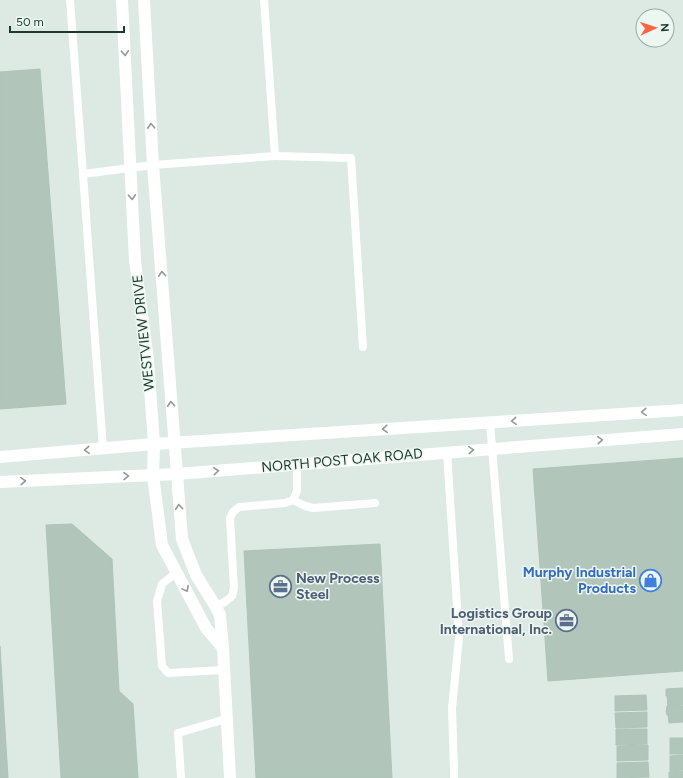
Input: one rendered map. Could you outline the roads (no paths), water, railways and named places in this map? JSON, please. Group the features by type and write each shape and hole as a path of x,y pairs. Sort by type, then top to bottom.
{"main road":[{"name":"WESTVIEW DRIVE","path":"122,0 135,261 148,360 154,444 153,475 162,545 206,628 223,648"},
{"name":"WESTVIEW DRIVE","path":"144,0 153,165 182,540 196,575 220,615 230,778"},
{"name":"NORTH POST OAK ROAD","path":"0,457 154,444 683,410"},
{"name":"NORTH POST OAK ROAD","path":"0,482 177,474 683,434"}],"lane":[{"path":"70,0 103,449"},
{"path":"264,0 275,156"},
{"path":"83,174 131,167 275,156 351,158 363,347"},
{"path":"490,422 509,659"},
{"path":"447,452 459,638 452,708 454,778"},
{"path":"216,607 232,596 234,588 230,518 233,512 239,508 285,503 293,500 297,491 297,464"},
{"path":"293,500 313,508 375,503"},
{"path":"176,572 162,584 158,601 162,666 168,673 224,670"},
{"path":"181,778 178,733 226,719"}],"place":[{"name":"Murphy Industrial Products","path":"651,580"},
{"name":"New Process Steel","path":"280,586"},
{"name":"Logistics Group International, Inc.","path":"567,621"}]}
